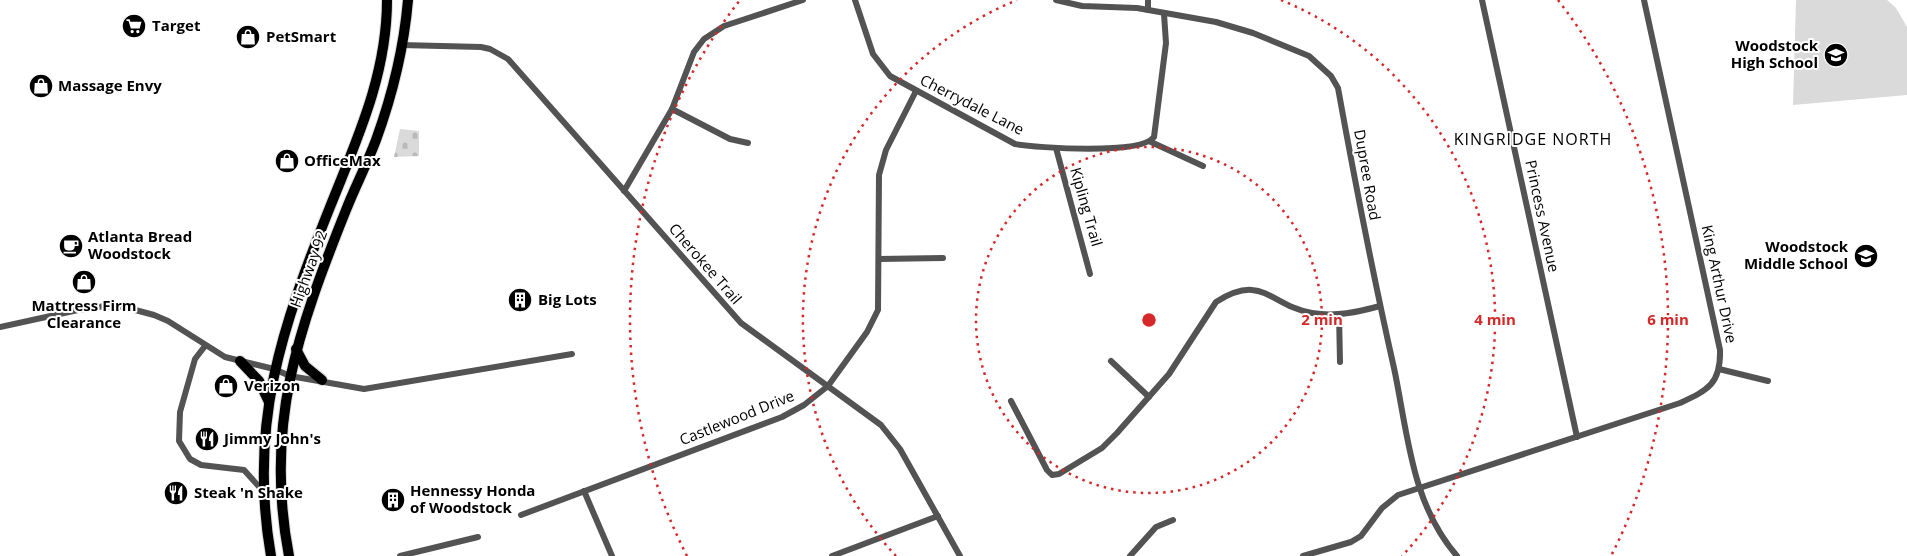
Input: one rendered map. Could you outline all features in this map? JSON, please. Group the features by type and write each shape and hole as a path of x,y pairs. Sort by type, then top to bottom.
{"main road":[{"name":"Highway 92","path":"271,556 263,492 264,446 274,369 295,298 360,136 374,92 384,44 387,0"},
{"name":"Highway 92","path":"290,554 280,464 281,430 290,376 296,349 346,209 378,132 390,95 408,0"},
{"path":"296,349 304,366 322,380"},
{"path":"240,361 259,381 269,402"}],"street":[{"path":"624,191 672,109 694,52 704,39 724,26 803,0"},
{"name":"Cherrydale Lane","path":"855,0 873,54 878,64 890,76 1015,144 1056,148 1113,148 1141,146 1150,142"},
{"name":"Dupree Road","path":"1056,0 1082,6 1148,10 1216,22 1253,33 1309,56 1331,76 1338,88 1366,239 1420,488 1428,514 1457,556"},
{"path":"1148,0 1148,10"},
{"name":"Princess Avenue","path":"1482,0 1577,438"},
{"name":"King Arthur Drive","path":"1644,0 1716,327 1720,350 1719,370"},
{"path":"1164,14 1166,43 1154,137 1150,142 1203,166"},
{"name":"Cherokee Trail","path":"401,45 481,47 499,53 525,77 735,318 870,416 891,436 960,556"},
{"name":"Castlewood Drive","path":"521,515 782,417 804,405 828,386 867,332 878,310 878,189 882,163 892,138 916,91"},
{"path":"672,109 723,136 748,144"},
{"name":"Kipling Trail","path":"1056,148 1090,274"},
{"path":"879,259 944,258"},
{"path":"1011,401 1031,444 1052,475 1059,474 1102,448 1149,397 1173,367 1216,302 1227,295 1252,289 1264,292 1295,308 1312,313 1339,314 1380,306"},
{"path":"0,327 78,310 105,306 124,307 161,318 204,346 225,357 274,369 290,376 322,380 358,389 572,354"},
{"path":"1339,314 1340,362"},
{"path":"204,346 195,358 180,412 178,441 190,459 201,465 244,470 263,492"},
{"path":"1111,361 1149,397"},
{"path":"1303,556 1351,542 1361,536 1382,508 1398,495 1680,403 1703,392 1714,382 1719,370 1768,381"},
{"path":"584,491 612,556"},
{"path":"832,556 938,516"},
{"path":"1130,556 1156,527 1173,520"},
{"path":"400,556 478,537"}],"green space":[{"name":"Woodstock High School","path":"1796,0 1887,0 1896,8 1907,27 1907,95 1793,105"},
{"path":"400,129 419,131 419,156 394,157"}],"place":[{"name":"Target","path":"134,26"},
{"name":"PetSmart","path":"248,37"},
{"name":"Woodstock High School","path":"1836,55"},
{"name":"Massage Envy","path":"41,86"},
{"name":"OfficeMax","path":"287,161"},
{"name":"Atlanta Bread Woodstock","path":"71,246"},
{"name":"Woodstock Middle School","path":"1866,256"},
{"name":"Mattress Firm Clearance","path":"84,282"},
{"name":"Big Lots","path":"520,300"},
{"name":"Verizon","path":"226,386"},
{"name":"Jimmy John's","path":"207,439"},
{"name":"Steak 'n Shake","path":"176,493"},
{"name":"Hennessy Honda of Woodstock","path":"393,500"}],"district":[{"name":"KINGRIDGE NORTH","path":"1533,139"}]}
